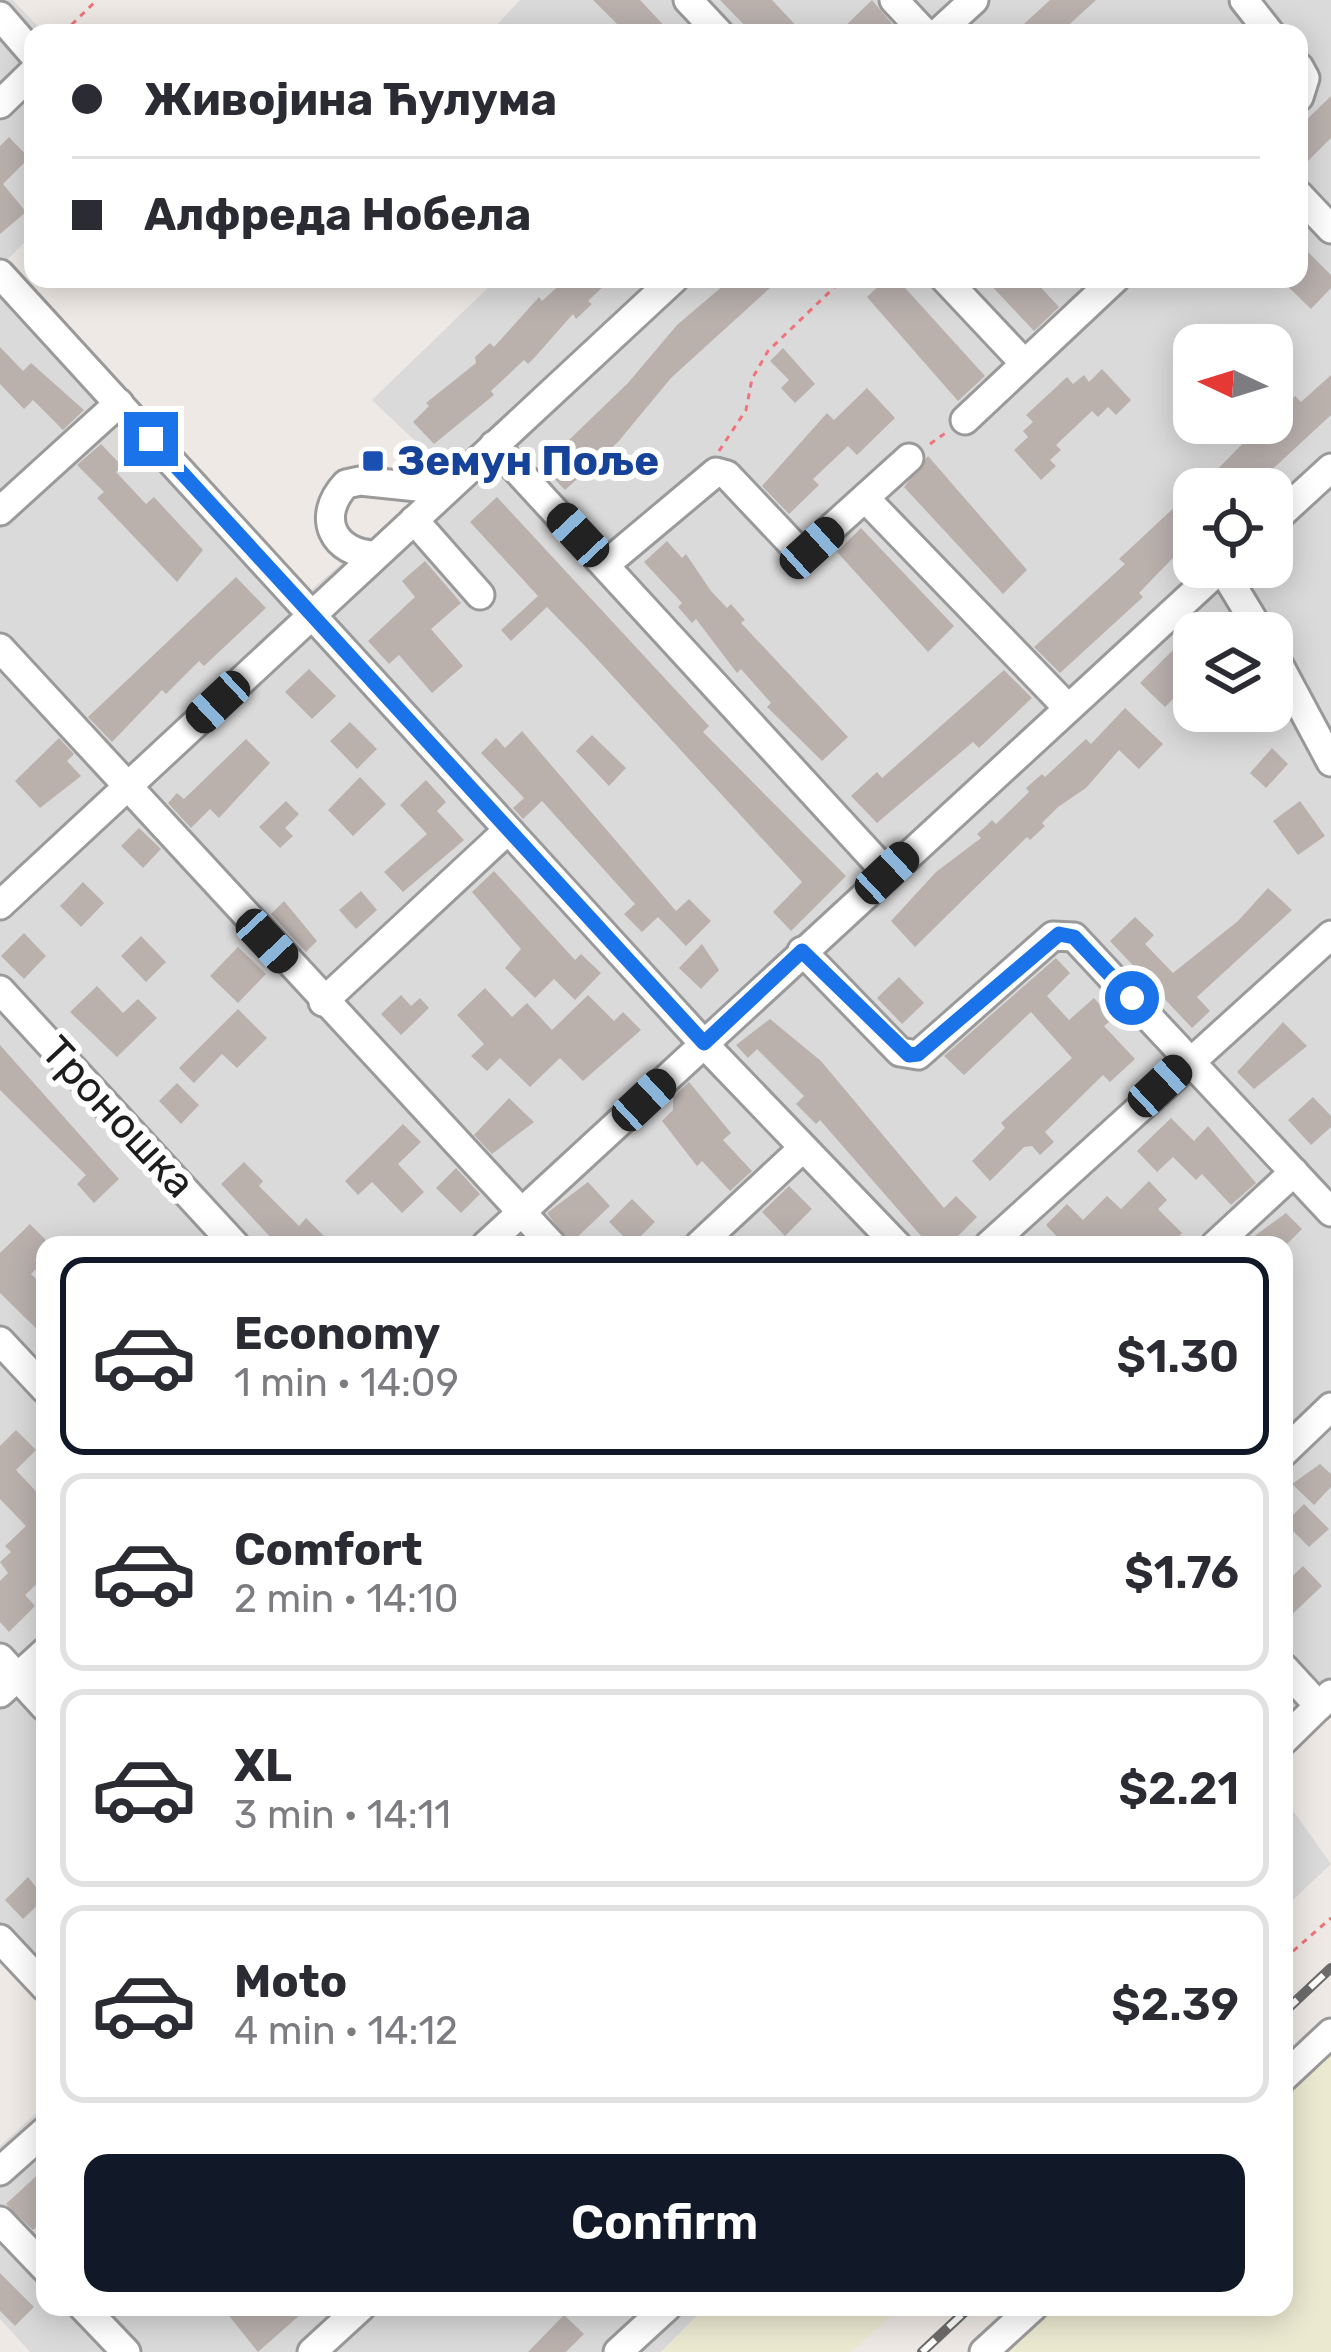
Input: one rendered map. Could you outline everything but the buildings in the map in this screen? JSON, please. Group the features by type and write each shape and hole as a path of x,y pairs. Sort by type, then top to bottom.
{"street":[{"path":"688,0 711,24"},
{"path":"894,0 917,24"},
{"path":"948,24 974,0"},
{"path":"1244,0 1263,24"},
{"path":"0,16 24,44"},
{"path":"0,104 24,81"},
{"path":"1308,205 1331,229"},
{"path":"0,274 704,1043 888,1236"},
{"path":"0,905 664,288"},
{"path":"953,288 1024,363"},
{"path":"965,420 1106,288"},
{"path":"0,511 119,403"},
{"path":"494,446 887,873"},
{"path":"605,565 709,475 727,476 800,550 812,548 909,458"},
{"path":"1293,503 1331,468"},
{"path":"376,555 345,548 333,536 329,512 340,490 359,481 446,490"},
{"path":"866,499 1067,707"},
{"path":"414,520 480,595"},
{"path":"496,1236 1199,588"},
{"path":"0,648 543,1236"},
{"path":"1293,691 1331,762"},
{"path":"323,1002 508,830"},
{"path":"802,951 909,1055 918,1054 1053,936 1067,934 1331,1212"},
{"path":"999,1236 1331,935"},
{"name":"Троношка","path":"0,990 227,1236"},
{"path":"709,1236 803,1148"},
{"path":"1225,1236 1294,1172"},
{"path":"0,1340 36,1379"},
{"path":"1293,1443 1331,1407"},
{"path":"36,1658 6,1676 36,1700"},
{"path":"1293,1675 1325,1700 1293,1731"},
{"path":"0,1939 36,1977"},
{"path":"1293,2069 1331,2033"},
{"path":"0,2171 36,2139"},
{"path":"0,2221 36,2259"},
{"path":"91,2316 125,2352"},
{"path":"312,2352 345,2316"},
{"path":"618,2352 657,2316"},
{"path":"984,2352 1023,2316"}],"path":[{"path":"72,24 97,0"},
{"path":"709,475 748,406 759,364 778,339 833,288"},
{"path":"909,458 965,420"},
{"path":"1293,1951 1331,1918"}],"shaded area":[{"path":"0,0 13,0 36,24 24,24 24,243 4,263 310,591 447,471 372,400 488,288 1308,288 1308,24 497,24 520,0 1331,0 1331,1713 1293,1748 1293,1236 36,1236 36,1999 0,1961"},
{"path":"1293,1811 1331,1864 1293,1900"},
{"path":"1331,2051 1331,2352 1004,2352 1043,2316 1293,2316 1293,2086"},
{"path":"36,2113 36,2316 697,2316 661,2352 30,2352 0,2319 0,2146"},
{"path":"697,2316 891,2316 851,2352 661,2352"}],"railway":[{"path":"1293,2004 1331,1968"},
{"path":"922,2352 960,2316"}],"place":[{"name":"Земун Поље","path":"373,461"}],"route":[{"path":"151,439 704,1043 802,951 900,1052 909,1055 918,1054 1059,934 1074,937 1132,998"}]}
